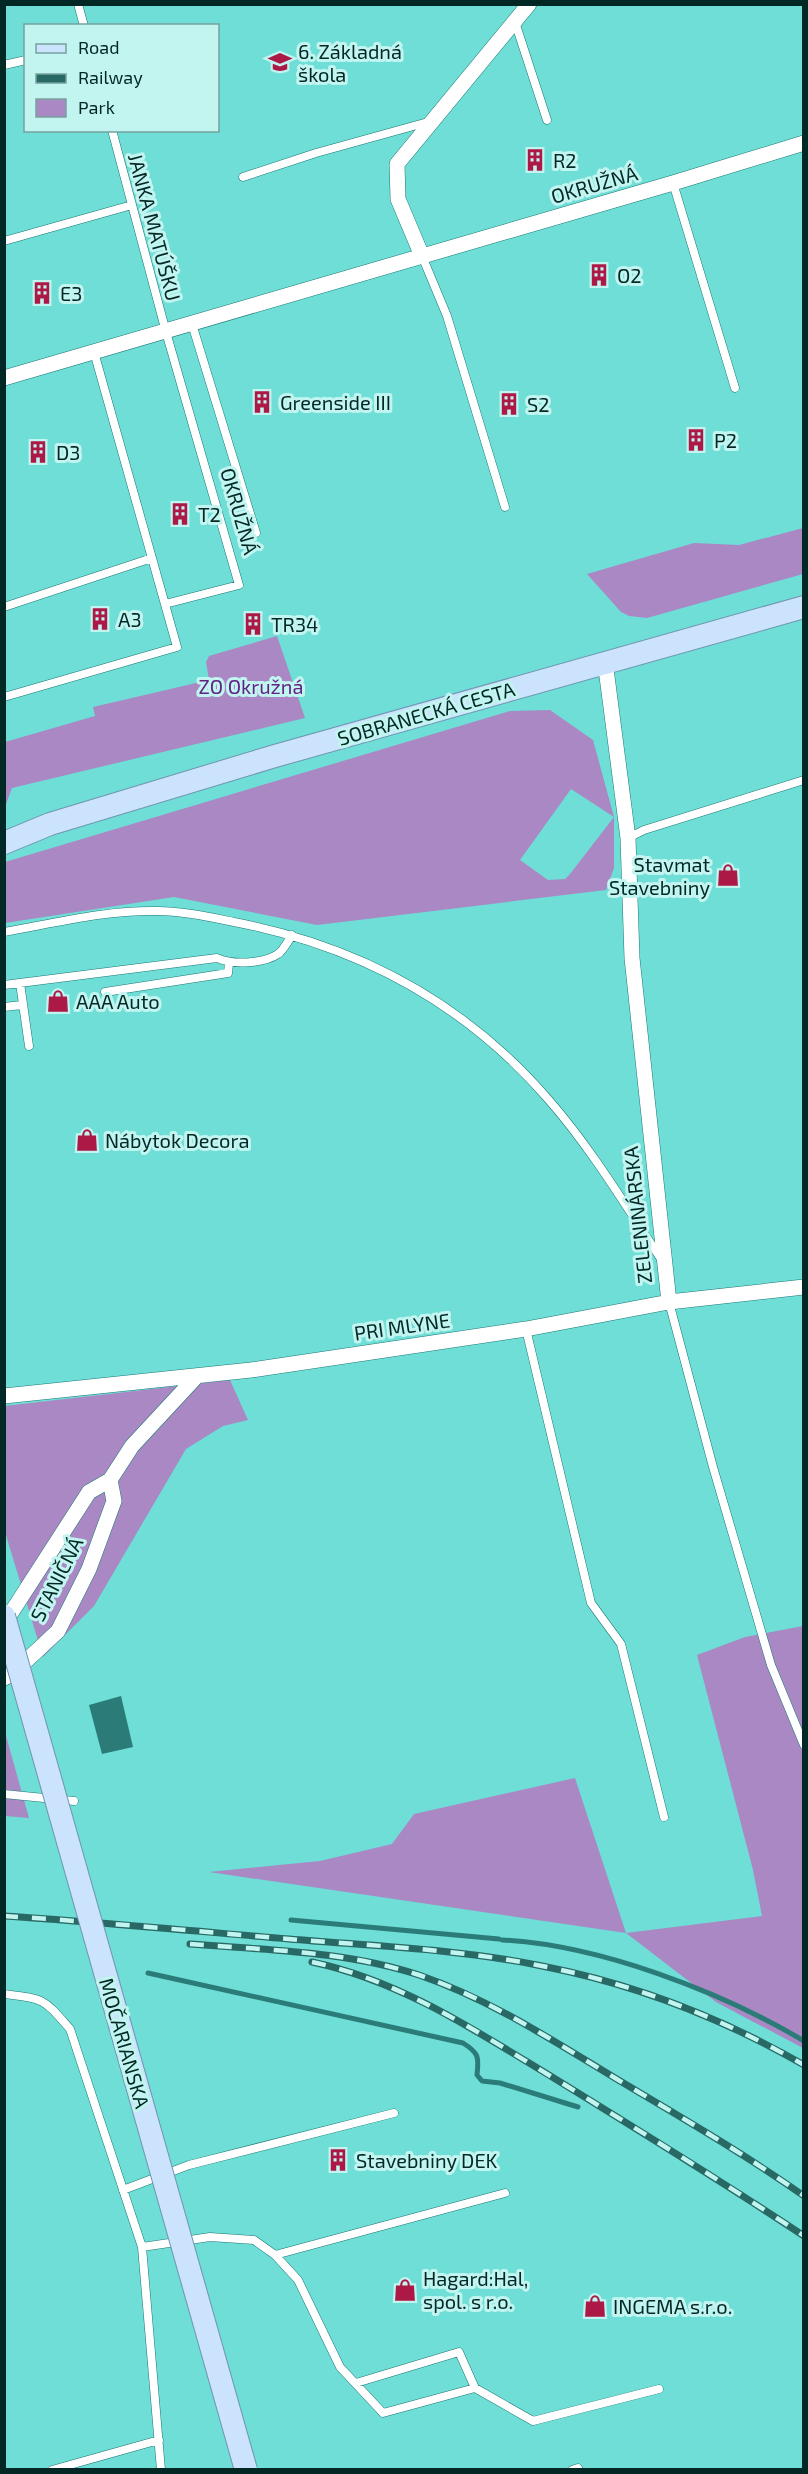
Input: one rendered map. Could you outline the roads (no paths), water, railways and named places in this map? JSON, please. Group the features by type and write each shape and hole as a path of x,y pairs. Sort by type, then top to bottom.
{"main road":[{"name":"SOBRANECKÁ CESTA","path":"4,843 50,824 275,756 605,661 804,607"},
{"name":"SOBRANECKÁ CESTA","path":"4,828 50,824"},
{"name":"MOČARIANSKA","path":"4,1616 246,2469"}],"street":[{"path":"422,256 398,199 397,164 529,4"},
{"name":"OKRUŽNÁ","path":"4,378 804,143"},
{"name":"ZELENINÁRSKA","path":"605,661 628,838 632,958 669,1302"},
{"name":"PRI MLYNE","path":"4,1396 197,1376 526,1329 669,1302 804,1287"},
{"name":"STANIČNÁ","path":"4,1624 89,1492 110,1480 132,1446 197,1376"},
{"name":"STANIČNÁ","path":"4,1678 12,1674 58,1631 89,1569 114,1502 110,1480"}],"lane":[{"path":"78,4 83,24"},
{"path":"515,21 547,120"},
{"path":"4,65 24,60"},
{"path":"243,177 316,153 433,120"},
{"name":"JANKA MATÚŠKU","path":"113,132 166,332"},
{"path":"673,183 735,388"},
{"path":"4,241 132,205"},
{"path":"422,256 447,316 505,507"},
{"path":"192,324 256,533"},
{"name":"OKRUŽNÁ","path":"165,604 239,585 166,332"},
{"path":"4,697 177,647 94,352"},
{"path":"4,607 152,558"},
{"path":"628,838 644,830 804,780"},
{"path":"4,932 114,913 159,911 213,918 292,935 327,946 377,968 432,997 505,1056 548,1099 582,1142 663,1263"},
{"path":"4,985 217,958 229,963 258,960 279,954 292,935"},
{"path":"105,992 228,973 229,963"},
{"path":"20,983 29,1046"},
{"path":"4,1007 22,1005"},
{"name":"ZELENINÁRSKA","path":"669,1302 713,1467 771,1665 804,1745"},
{"path":"526,1329 591,1603 621,1644 664,1817"},
{"path":"4,1794 74,1802"},
{"path":"4,1994 36,1998 46,2002 70,2029 142,2247 161,2469"},
{"path":"123,2190 189,2165 394,2113"},
{"path":"275,2255 505,2193"},
{"path":"142,2247 210,2237 254,2240 275,2255 298,2280 340,2367 383,2414 475,2388"},
{"path":"356,2383 459,2352 475,2388 533,2421 660,2389"},
{"path":"52,2469 159,2440"},
{"path":"572,2469 579,2469"}],"water":[{"path":"121,1696 133,1747 102,1754 89,1705"}],"waterway":[{"path":"291,1920 499,1939"},
{"path":"502,1940 578,1951 658,1974 735,2005 804,2041"},
{"path":"148,1973 463,2043 477,2056 477,2075 482,2081 500,2083 578,2107"}],"railway":[{"path":"4,1916 416,1949 511,1960 577,1973 644,1993 742,2032 804,2065"},
{"path":"190,1944 334,1956 391,1967 445,1985 495,2008 544,2035 711,2135 804,2196"},
{"path":"312,1962 377,1982 439,2010 557,2080 804,2236"}],"place":[{"name":"6. Základná škola","path":"280,62"},
{"name":"R2","path":"535,160"},
{"name":"O2","path":"599,275"},
{"name":"E3","path":"42,293"},
{"name":"Greenside III","path":"262,402"},
{"name":"S2","path":"509,404"},
{"name":"P2","path":"696,440"},
{"name":"D3","path":"38,452"},
{"name":"T2","path":"180,514"},
{"name":"A3","path":"100,619"},
{"name":"TR34","path":"253,624"},
{"name":"Stavmat Stavebniny","path":"728,875"},
{"name":"AAA Auto","path":"58,1001"},
{"name":"Nábytok Decora","path":"87,1140"},
{"name":"Stavebniny DEK","path":"338,2160"},
{"name":"Hagard:Hal, spol. s r.o.","path":"405,2290"},
{"name":"INGEMA s.r.o.","path":"595,2306"}],"park label":[{"name":"ZO Okružná","path":"251,686"}]}
